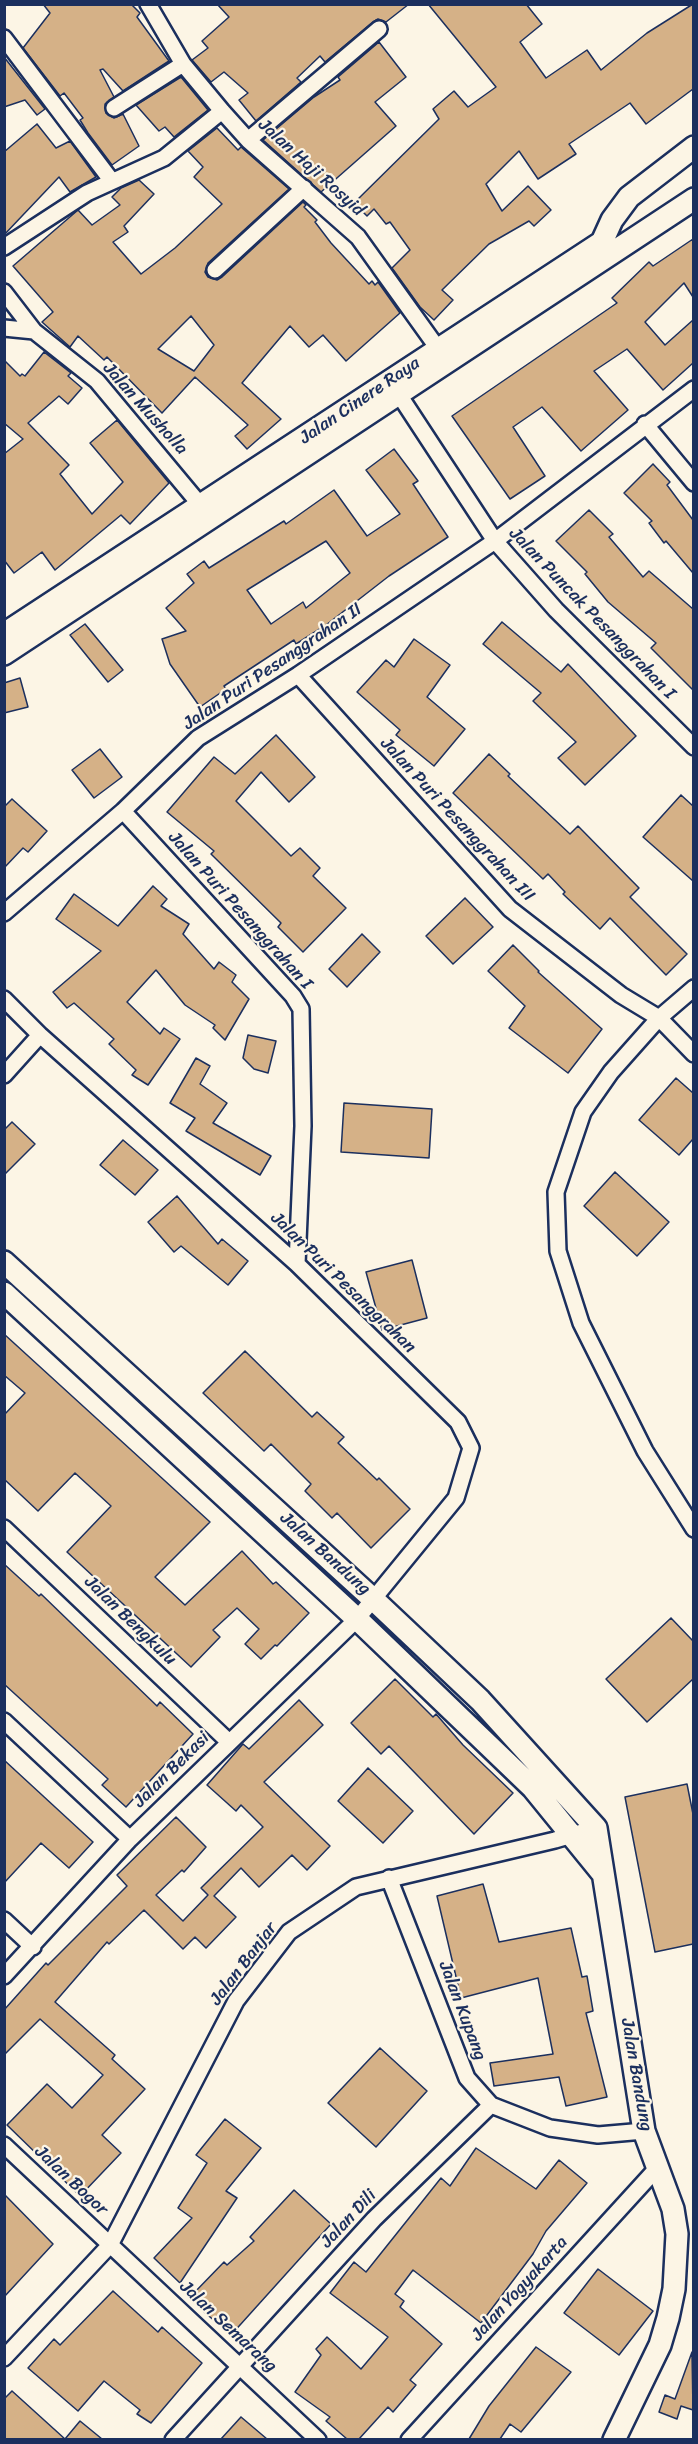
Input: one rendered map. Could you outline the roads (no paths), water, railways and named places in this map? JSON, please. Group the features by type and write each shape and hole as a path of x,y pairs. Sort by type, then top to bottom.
{"street":[{"name":"Jalan Haji Rosyid","path":"148,4 183,64 222,111 248,140 358,237 443,355"},
{"path":"248,140 379,29"},
{"path":"4,38 111,180"},
{"path":"114,108 183,64"},
{"path":"4,247 111,180 164,158 222,111"},
{"name":"Jalan Cinere Raya","path":"4,654 443,355 602,242 612,219 628,197 693,147"},
{"path":"215,270 304,188"},
{"name":"Jalan Cinere Raya","path":"443,355 693,199"},
{"name":"Jalan Musholla","path":"4,292 33,331 97,381 202,507"},
{"path":"4,328 33,331"},
{"name":"Jalan Cinere Raya","path":"4,634 202,507 395,388"},
{"name":"Jalan Puncak Pesanggrahan I","path":"395,388 495,541 556,610 693,747"},
{"name":"Jalan Puri Pesanggrahan II","path":"4,913 123,811 198,738 298,675 495,541 693,389"},
{"path":"645,424 693,483"},
{"name":"Jalan Puri Pesanggrahan III","path":"298,675 510,909 621,995 659,1018 693,1054"},
{"name":"Jalan Puri Pesanggrahan I","path":"123,811 293,996 301,1010 303,1126 297,1263"},
{"path":"693,988 659,1018 611,1072 583,1112 556,1192 558,1251 580,1323 645,1451 693,1529"},
{"name":"Jalan Puri Pesanggrahan","path":"4,999 40,1035 297,1263 458,1422 471,1448 456,1498 373,1599"},
{"path":"4,1075 40,1035"},
{"name":"Jalan Bandung","path":"4,1262 373,1599 480,1700 596,1828 644,2131 659,2166 673,2209 677,2234 674,2289 660,2345 614,2439"},
{"name":"Jalan Bandung","path":"4,1293 357,1619 533,1788 603,1875"},
{"name":"Jalan Bengkulu","path":"4,1528 229,1742"},
{"name":"Jalan Bekasi","path":"4,1976 130,1839 357,1619 373,1599"},
{"path":"4,1721 130,1839"},
{"name":"Jalan Banjar","path":"4,2358 111,2245 236,2001 290,1932 356,1887 596,1828"},
{"name":"Jalan Kupang","path":"389,1878 466,2078 491,2105 550,2128 598,2135 644,2131"},
{"path":"4,1920 33,1947"},
{"name":"Jalan Dili","path":"173,2439 374,2219 491,2105"},
{"name":"Jalan Bogor","path":"4,2145 111,2245"},
{"name":"Jalan Yogyakarta","path":"409,2439 659,2166"},
{"name":"Jalan Semarang","path":"111,2245 318,2439"}]}
